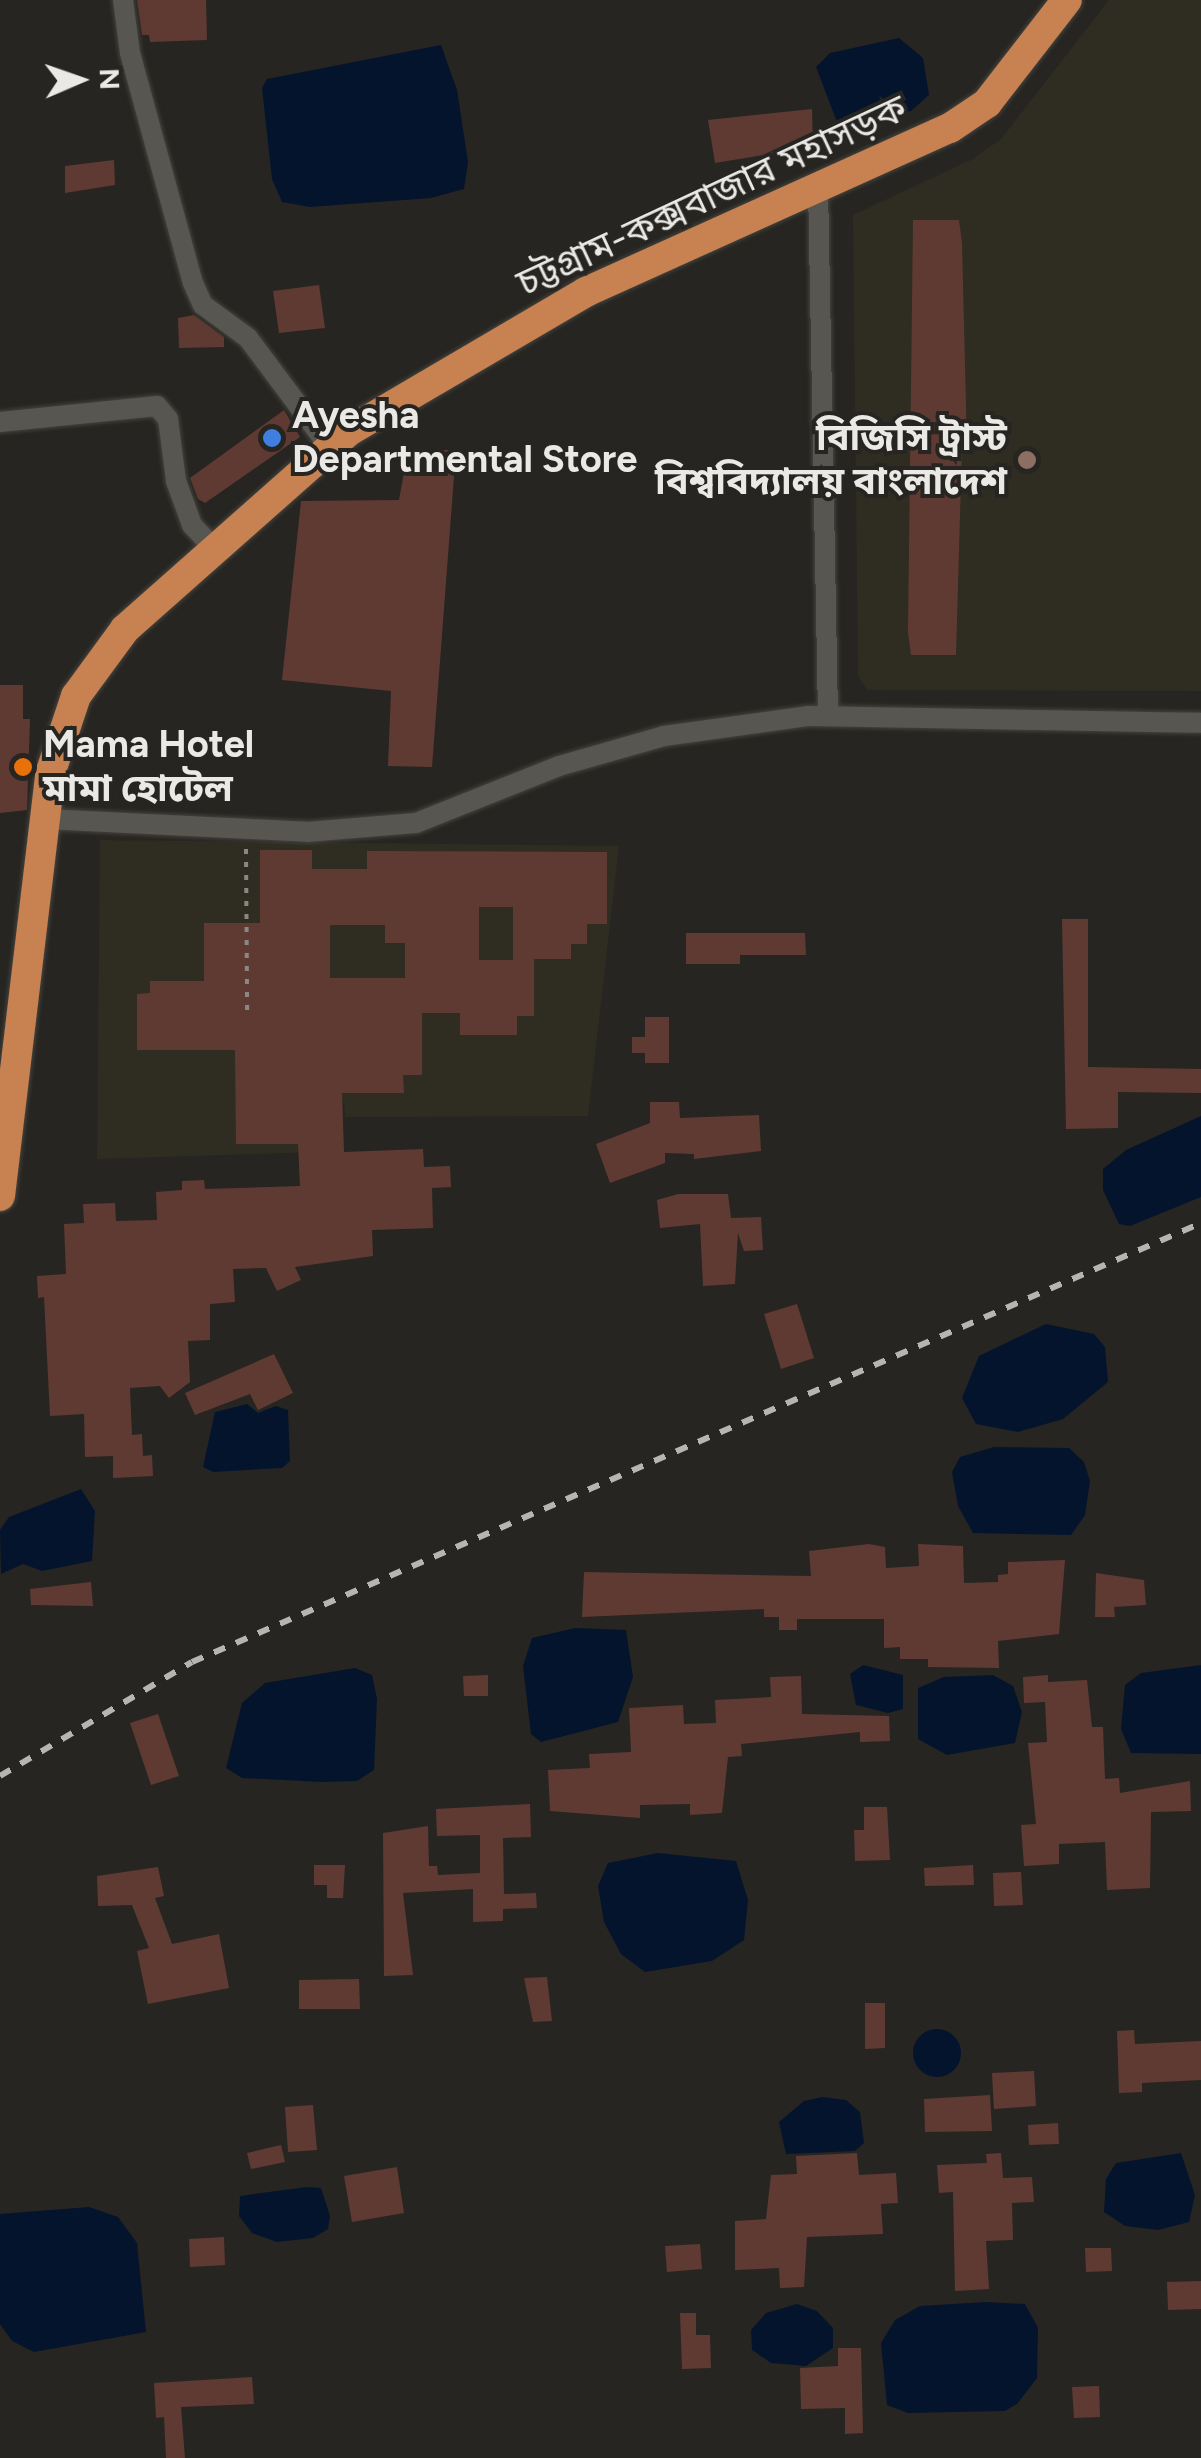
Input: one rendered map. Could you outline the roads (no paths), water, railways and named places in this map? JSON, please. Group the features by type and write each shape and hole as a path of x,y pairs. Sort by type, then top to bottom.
{"highway":[{"name":"চট্টগ্রাম-কক্সবাজার মহাসড়ক","path":"0,1196 50,774 76,696 126,630 330,448 586,292 950,128 987,103 1066,0"}],"street":[{"path":"123,0 130,53 198,294 248,338 330,448"},
{"path":"818,185 828,716"},
{"path":"0,422 158,406 168,419 176,481 192,525 214,550"},
{"path":"45,820 247,830 416,824 559,766 664,736 828,716 1201,723"}],"water":[{"path":"899,38 923,58 929,95 911,111 854,125 837,122 816,67 830,53"},
{"path":"441,45 457,90 468,162 464,189 431,198 310,207 282,202 272,179 262,88 267,79"},
{"path":"1201,1116 1201,1197 1130,1226 1119,1224 1103,1190 1103,1169 1126,1150"},
{"path":"1046,1324 1094,1334 1105,1347 1108,1382 1063,1419 1018,1432 976,1424 962,1398 979,1356"},
{"path":"247,1404 258,1413 276,1406 288,1410 290,1461 282,1468 213,1472 203,1467 215,1412"},
{"path":"994,1447 1069,1448 1084,1462 1090,1481 1085,1515 1071,1535 973,1533 958,1506 952,1472 960,1457"},
{"path":"81,1489 95,1511 92,1561 42,1571 23,1564 1,1574 0,1530 9,1517"},
{"path":"575,1628 626,1630 633,1677 618,1722 541,1742 531,1734 523,1666 532,1638"},
{"path":"863,1665 903,1675 903,1709 888,1713 856,1705 850,1674"},
{"path":"1201,1665 1201,1754 1131,1753 1121,1729 1125,1685 1141,1673"},
{"path":"355,1668 372,1675 377,1699 374,1770 357,1781 321,1782 242,1778 226,1768 242,1703 265,1683"},
{"path":"993,1675 1013,1686 1022,1712 1015,1743 947,1755 918,1739 918,1688 944,1677"},
{"path":"658,1853 736,1861 748,1900 744,1940 712,1961 645,1972 621,1954 604,1922 598,1886 608,1863"},
{"path":"937,2029 954,2036 961,2053 954,2070 937,2077 920,2070 913,2053 920,2036"},
{"path":"822,2097 846,2100 860,2112 864,2143 855,2151 786,2154 779,2122 804,2101"},
{"path":"1181,2153 1195,2195 1189,2222 1158,2230 1125,2226 1104,2212 1106,2179 1116,2163"},
{"path":"321,2188 330,2216 328,2229 313,2238 277,2242 252,2233 239,2216 240,2196"},
{"path":"89,2207 118,2217 137,2243 146,2332 34,2352 12,2341 0,2324 0,2214"},
{"path":"797,2304 817,2311 833,2328 833,2348 806,2366 771,2363 752,2350 751,2330 766,2313"},
{"path":"1025,2304 1038,2328 1037,2378 1017,2404 1005,2411 908,2413 887,2405 881,2343 895,2320 920,2306"}],"railway":[{"path":"0,1776 192,1662 1201,1223"}],"place":[{"name":"Ayesha Departmental Store","path":"272,438"},
{"name":"বিজিসি ট্রাস্ট বিশ্ববিদ্যালয় বাংলাদেশ","path":"1027,460"},
{"name":"Mama Hotel মামা হোটেল","path":"23,767"}]}
